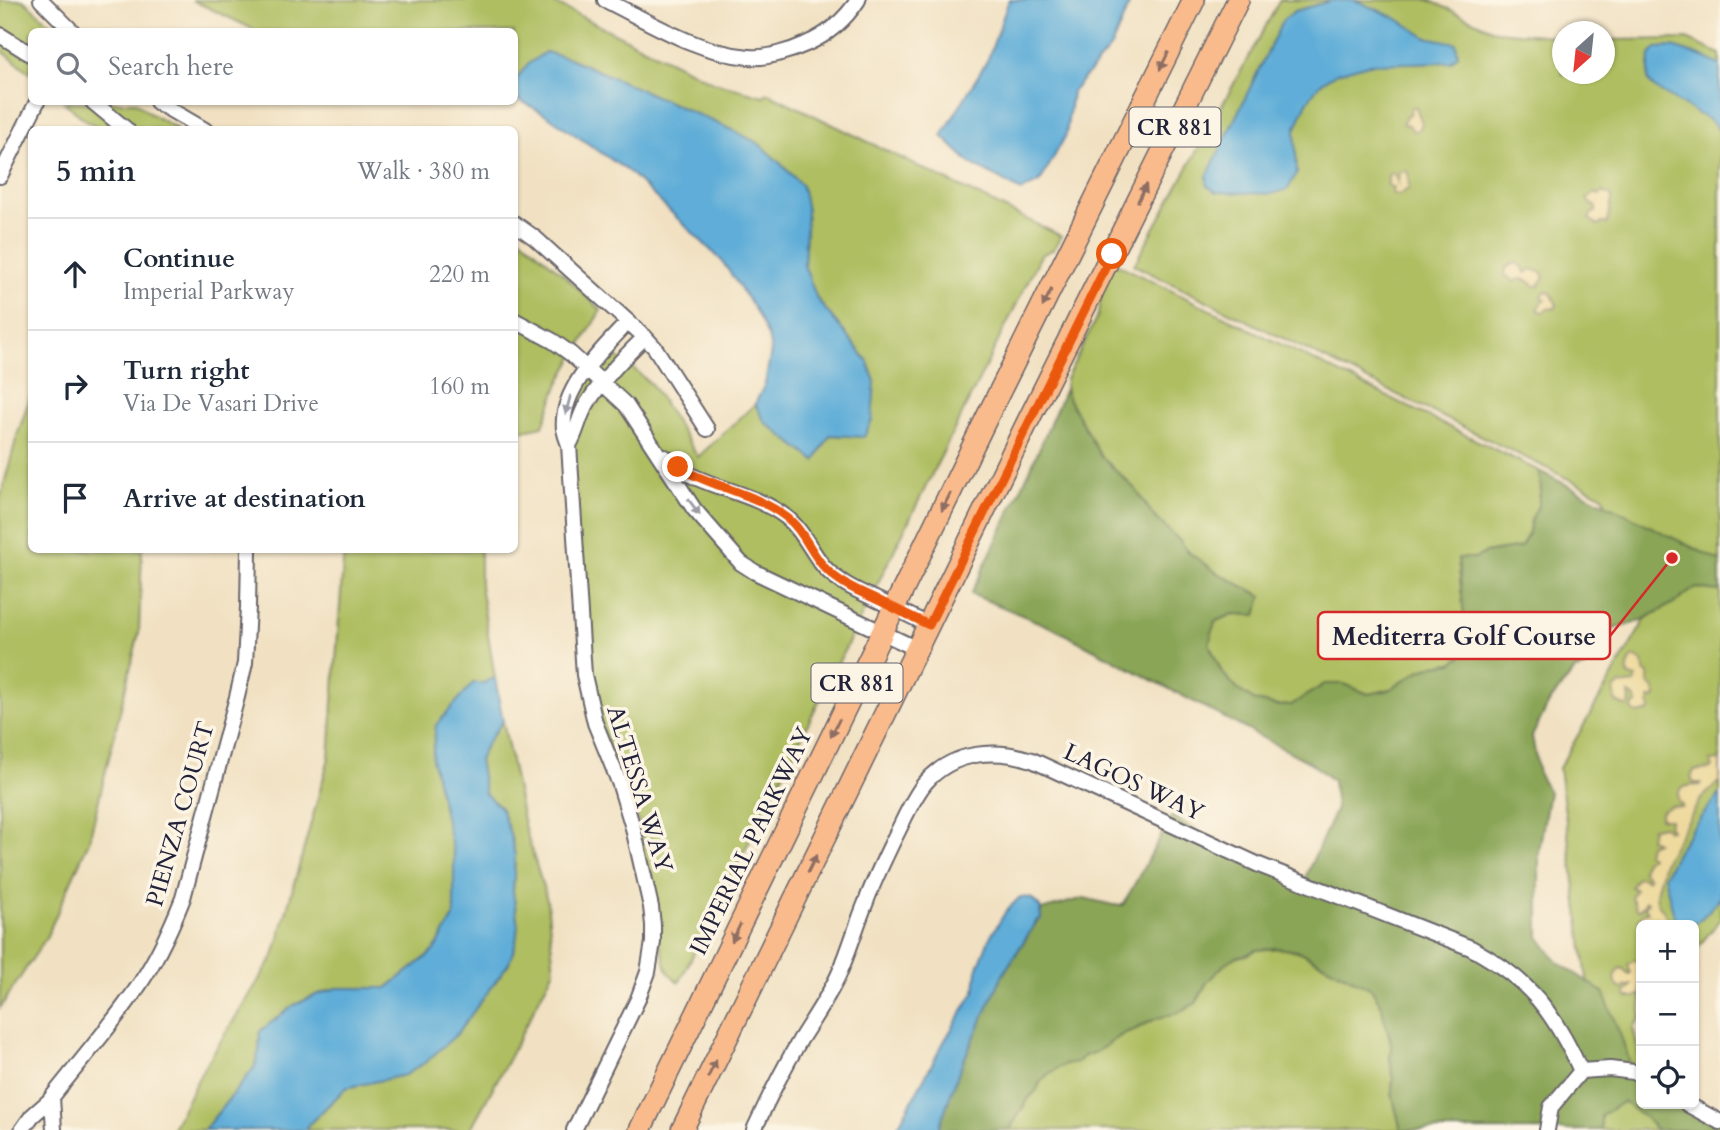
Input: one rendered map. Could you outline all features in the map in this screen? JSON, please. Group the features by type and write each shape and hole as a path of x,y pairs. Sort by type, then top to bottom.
{"main road":[{"name":"IMPERIAL PARKWAY","path":"640,1130 1194,0"},
{"name":"CR 881","path":"682,1130 1238,0"}],"street":[{"path":"41,0 69,28"},
{"path":"605,0 685,39 722,52 751,58 791,51 820,38 848,13 858,0"},
{"path":"0,35 28,52"},
{"path":"0,176 36,105"},
{"path":"97,105 122,126"},
{"path":"162,105 198,126"},
{"path":"518,226 645,337 707,429"},
{"path":"518,322 554,341 571,354 626,405 694,509 741,563 917,649"},
{"name":"ALTESSA WAY","path":"574,1130 638,999 648,972 653,942 651,907 633,828 596,723 583,675 569,445 564,431 568,397 587,369 628,322"},
{"name":"ALTESSA WAY","path":"569,445 584,409 620,362 645,337"},
{"path":"656,450 696,477 741,494 785,516 794,524 826,569 838,580 929,625"},
{"name":"PIENZA COURT","path":"22,1130 52,1097 134,993 153,964 183,898 245,663 249,553"},
{"name":"LAGOS WAY","path":"754,1130 787,1063 838,974 874,881 914,800 924,785 948,765 964,757 989,753 1032,760 1259,865 1471,948 1503,967 1542,1003 1566,1038 1581,1071"},
{"path":"1547,1130 1551,1107 1581,1071 1610,1069 1636,1072"},
{"path":"52,1097 54,1130"},
{"path":"1696,1109 1720,1122"}],"green space":[{"path":"0,0 23,0 56,28 28,28 28,72 0,49"},
{"path":"192,0 548,0 713,82 763,96 768,93 1061,236 1054,249 1041,255 679,983 668,972 654,924 640,825 615,766 596,710 579,591 567,428 586,374 604,353 625,361 652,385 698,457 755,404 765,422 815,461 830,435 864,437 875,382 867,360 817,299 804,265 807,211 802,186 758,143 569,58 527,65 518,77 518,28 251,28"},
{"path":"1280,0 1429,0 1496,31 1552,36 1552,84 1615,84 1615,40 1687,39 1720,54 1720,920 1699,946 1699,920 1636,920 1636,1024 1633,1028 1636,1041 1636,1109 1649,1109 1682,1130 1582,1130 1593,1024 1559,768 1645,620 1603,496 1134,265"},
{"path":"68,105 140,105 173,126 96,126"},
{"path":"518,235 601,310 559,383 543,426 518,431"},
{"path":"1115,263 1539,471 1541,488 1538,506 1521,547 1485,553 1476,558 1458,558 1465,626 1464,654 1452,663 1434,665 1389,690 1368,694 1344,684 1325,684 1291,705 1277,706 1255,701 1237,689 1221,671 1209,644 1215,622 1233,614 1256,615 1262,596 1197,560 1153,515 1136,490 1100,455 1065,388 1066,379 1098,315 1102,289"},
{"path":"1065,389 1100,455 1136,490 1153,515 1188,552 1217,573 1262,596 1256,615 1233,614 1215,622 1209,644 1221,671 1237,689 1255,701 1277,706 1291,705 1325,684 1344,684 1368,694 1389,690 1419,671 1434,665 1452,663 1464,654 1465,625 1458,558 1476,558 1485,553 1521,547 1538,506 1541,488 1539,471 1720,561 1720,590 1695,588 1641,621 1592,638 1585,668 1575,670 1550,701 1532,736 1539,775 1549,792 1539,851 1539,937 1558,962 1603,992 1636,1075 1636,1109 1697,1109 1720,1123 1720,1130 1657,1130 1647,1119 1623,1102 1601,1116 1601,1130 1401,1130 1393,1098 1390,1057 1392,1048 1382,1007 1372,989 1298,951 1277,948 1256,950 1236,957 1207,982 1196,1003 1125,1033 1096,1052 1048,1074 1009,1130 938,1130 960,1068 1002,976 1041,919 1041,910 1084,898 1123,905 1172,816 1204,836 1304,880 1336,809 1333,781 1311,763 1055,629 971,594"},
{"path":"28,403 28,553 142,553 139,632 89,841 46,938 0,1008 0,499"},
{"path":"344,553 480,553 480,585 495,678 483,683 445,812 454,856 454,917 434,951 387,988 337,988 294,1005 260,1031 259,1051 254,1068 204,1130 172,1130 202,1071 274,956 329,758"},
{"path":"503,721 524,825 547,900 554,970 470,1130 306,1130 346,1088 373,1081 490,989 509,963 518,925 513,892 515,855 501,808 485,794 479,760"},
{"path":"1277,948 1298,951 1372,989 1382,1007 1392,1048 1390,1057 1393,1098 1401,1130 1009,1130 1048,1074 1066,1063 1077,1062 1096,1052 1125,1033 1196,1003 1207,982 1236,957 1256,950"}],"sand":[{"path":"1413,107 1416,107 1422,123 1416,131 1403,122"},
{"path":"1406,171 1409,188 1395,195 1392,193 1393,187 1388,186 1388,175 1394,174 1398,183 1399,172"},
{"path":"1602,192 1611,195 1612,199 1607,224 1602,222 1598,225 1589,219 1592,213 1596,212 1596,206 1590,204 1587,198"},
{"path":"1515,263 1521,265 1526,273 1531,269 1541,272 1544,277 1539,286 1527,280 1519,279 1514,282 1505,276 1507,267"},
{"path":"1545,291 1551,293 1557,305 1543,312 1538,308 1546,300 1542,296"},
{"path":"1633,657 1642,662 1656,697 1649,698 1650,710 1637,714 1632,710 1637,703 1634,697 1629,694 1630,702 1627,707 1616,702 1614,689 1620,685 1635,683 1636,678 1629,676 1628,671"},
{"path":"1720,760 1720,781 1701,799 1664,862 1656,893 1657,902 1666,920 1640,920 1648,912 1645,907 1648,902 1639,910 1636,909 1631,896 1635,890 1631,887 1639,877 1646,880 1649,877 1642,871 1645,861 1651,857 1647,853 1649,845 1656,842 1650,839 1652,828 1663,826 1671,830 1668,825 1670,820 1660,818 1662,810 1672,806 1682,807 1678,797 1680,789 1700,785 1701,783 1694,783 1692,780 1694,771 1711,769 1713,767 1710,761"},
{"path":"1636,960 1635,997 1627,997 1625,993 1632,985 1622,989 1615,977 1622,968 1631,973 1628,964"}],"water":[{"path":"1009,0 1131,0 1111,47 1072,92 1066,135 1040,182 1021,191 970,163 942,136 988,59"},
{"path":"1333,0 1355,0 1396,18 1426,37 1456,43 1458,55 1451,62 1369,64 1337,73 1320,84 1307,102 1295,130 1297,173 1288,189 1272,194 1216,192 1207,185 1207,176 1283,20 1295,11"},
{"path":"1673,47 1720,65 1720,131 1712,122 1654,88 1648,81 1650,55 1656,48"},
{"path":"545,52 569,58 758,143 802,186 807,211 804,265 817,299 867,360 875,382 872,420 864,437 830,435 815,461 765,422 755,404 765,384 771,351 768,336 755,310 722,261 629,172 545,114 518,100 518,77 527,65"},
{"path":"495,678 503,721 479,760 485,794 501,808 515,855 513,892 518,925 516,943 509,963 457,1034 426,1062 405,1075 346,1088 306,1130 204,1130 254,1068 259,1051 260,1031 294,1005 316,995 337,988 387,988 434,951 454,917 454,856 432,759 436,725 473,683 483,683"},
{"path":"1720,794 1720,898 1698,920 1675,920 1664,876 1676,853"},
{"path":"1020,897 1031,898 1040,907 1041,919 1037,920 1002,976 960,1068 938,1130 896,1130 975,991 977,970 989,939 1006,911"}],"place":[{"name":"Mediterra Golf Course","path":"1672,558"}],"route":[{"path":"678,467 785,516 794,524 826,569 838,580 929,625 1112,254"}]}
